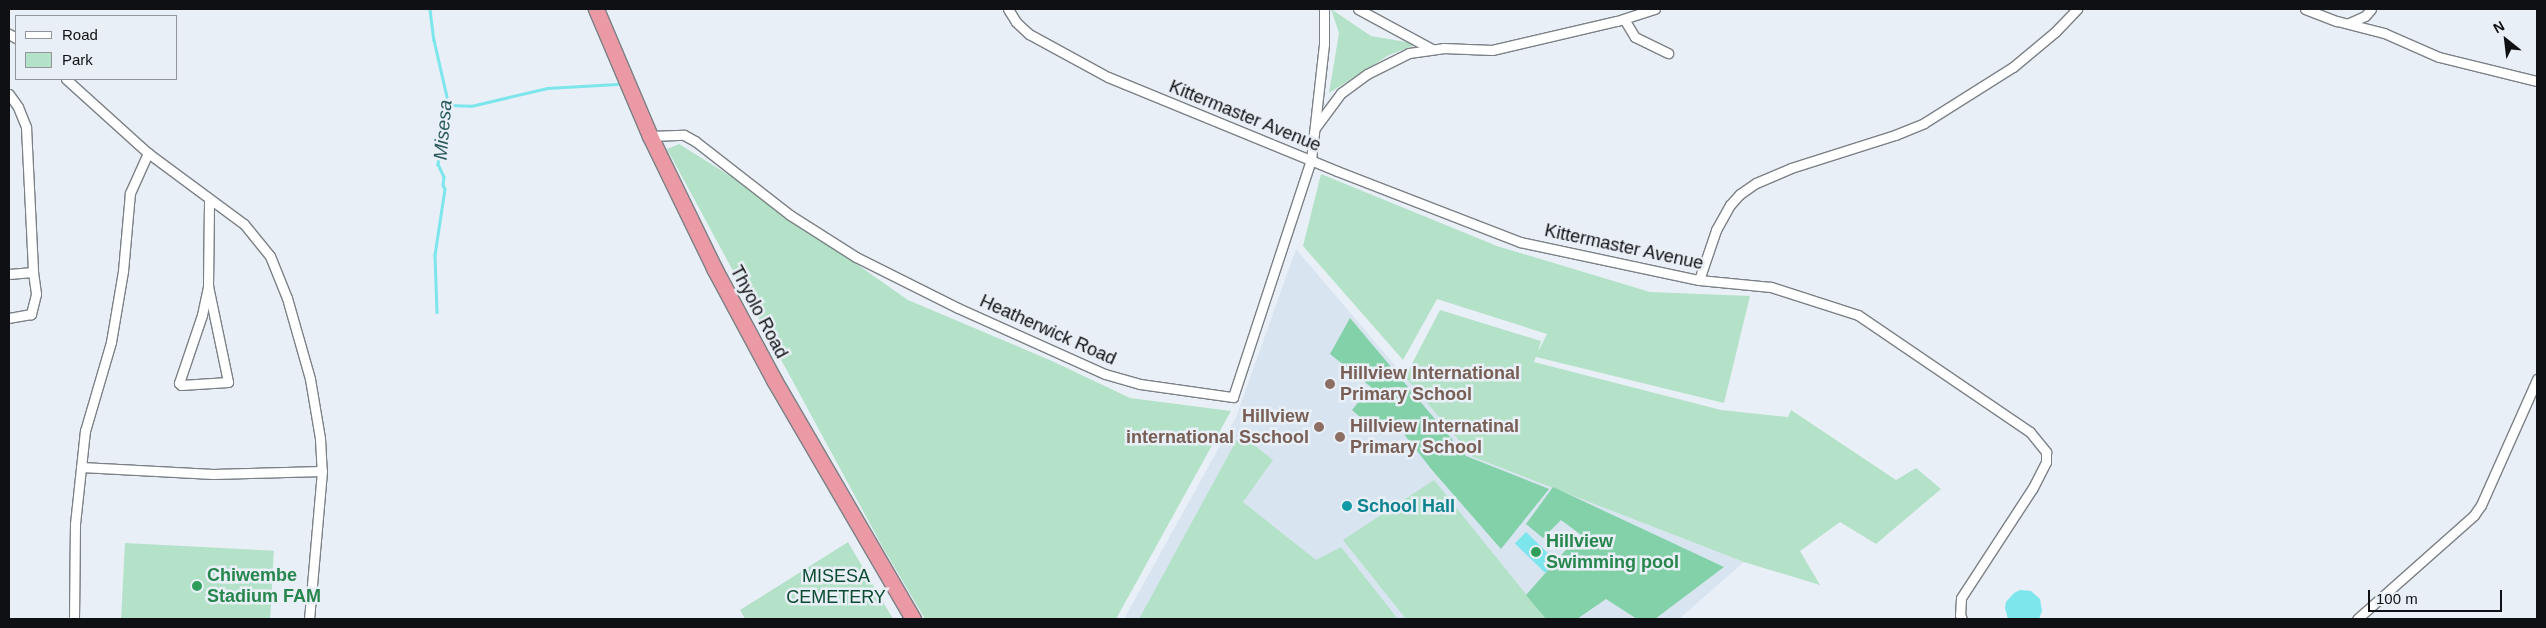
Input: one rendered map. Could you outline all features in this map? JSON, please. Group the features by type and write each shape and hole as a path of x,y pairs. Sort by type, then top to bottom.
{"highway":[{"name":"Thyolo Road","path":"596,9 650,136 714,268 774,380 913,619"}],"street":[{"name":"Kittermaster Avenue","path":"1008,9 1016,22 1028,34 1108,77 1311,160 1520,242 1699,280 1771,287 1858,315 2030,432 2046,452 2046,462 2032,489 1961,598 1960,615 1962,619"},
{"path":"1311,160 1324,44 1324,9"},
{"path":"1358,9 1433,49"},
{"path":"1313,130 1341,92 1367,74 1409,53 1442,48 1492,50 1624,19 1656,9"},
{"path":"1699,280 1716,230 1730,206 1740,194 1756,183 1791,168 1895,135 1924,123 2013,67 2055,32 2077,9"},
{"path":"2305,9 2384,32 2439,57 2537,81"},
{"path":"2349,23 2365,16 2371,9"},
{"path":"1624,19 1635,37 1668,53"},
{"path":"67,80 148,153 209,200 244,224 267,250 280,280 310,379 319,429 322,471 308,619"},
{"path":"9,94 18,107 26,127 33,272 36,294 32,313 9,318"},
{"name":"Heatherwick Road","path":"650,136 684,135 695,141 790,215 856,257 958,308 1105,374 1140,384 1233,397 1311,160"},
{"path":"74,619 74,550 85,431 113,330 123,271 130,193 148,153"},
{"path":"208,286 228,382 181,385 179,383 202,315 208,286 209,200"},
{"path":"9,274 33,272"},
{"path":"2357,619 2474,515 2485,496 2537,379"},
{"path":"81,467 213,474 322,471"}],"shaded area":[{"name":"Hillview Internatinal Primary School","path":"1296,249 1473,457 1744,562 1679,619 1124,619 1236,417"}],"green space":[{"path":"1331,9 1371,36 1418,44 1389,55 1329,93 1339,33"},
{"path":"679,144 732,177 908,300 1052,361 1130,398 1231,411 1116,619 925,619 882,546 667,149"},
{"path":"1321,174 1497,246 1650,292 1750,296 1724,403 1536,357 1534,362 1721,410 1788,417 1791,410 1896,480 1916,468 1941,489 1876,544 1840,522 1800,551 1820,585 1744,562 1473,457 1405,377 1440,310 1541,341 1538,352 1547,334 1437,299 1403,360 1303,246"},
{"path":"1350,318 1466,456 1549,489 1501,549 1432,470 1393,420 1380,435 1352,410 1371,387 1330,354"},
{"path":"1240,434 1273,460 1243,502 1316,560 1341,547 1398,619 1139,619"},
{"path":"1434,480 1546,619 1406,619 1343,540"},
{"path":"1553,487 1724,567 1655,619 1637,619 1606,599 1577,619 1546,619 1526,595 1580,534 1561,520 1543,538 1526,524"},
{"name":"MISESA CEMETERY","path":"848,542 893,619 745,619 740,610"},
{"name":"Chiwembe Stadium FAM","path":"125,543 274,551 270,619 121,619"}],"water":[{"name":"Hillview Swimming pool","path":"1526,532 1556,561 1545,573 1515,544"},
{"path":"2020,590 2031,591 2040,599 2042,611 2039,619 2008,619 2005,608 2006,602 2014,593"}],"waterway":[{"name":"Misesa","path":"430,9 434,40 448,101 442,117 443,142 438,164 444,177 443,185 445,189 435,255 437,312"},
{"path":"447,105 471,106 547,88 617,84"}],"place":[{"name":"Hillview International Primary School","path":"1330,384"},
{"name":"Hillview international Sschool","path":"1319,427"},
{"name":"Hillview Internatinal Primary School","path":"1340,437"},
{"name":"School Hall","path":"1347,506"},
{"name":"Hillview Swimming pool","path":"1536,552"},
{"name":"Chiwembe Stadium FAM","path":"197,586"}]}
